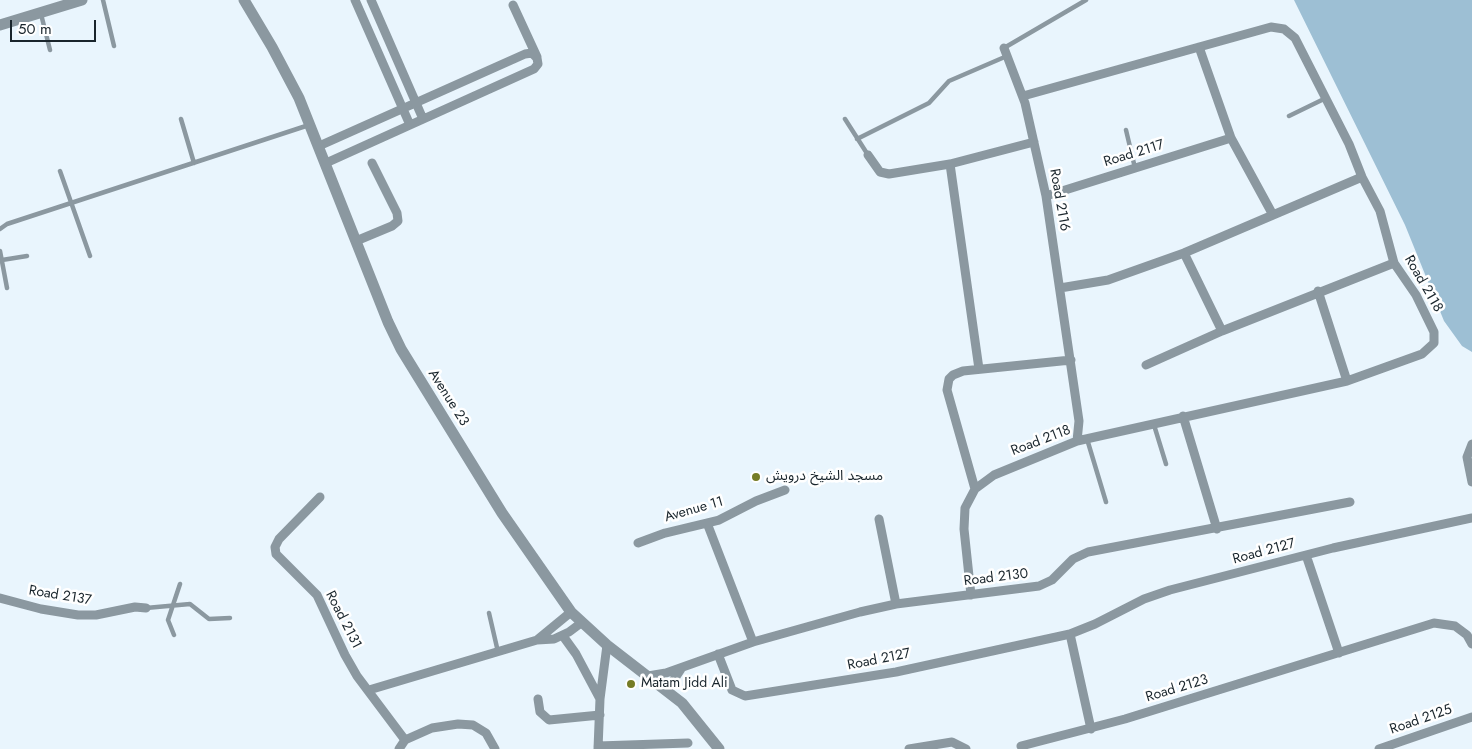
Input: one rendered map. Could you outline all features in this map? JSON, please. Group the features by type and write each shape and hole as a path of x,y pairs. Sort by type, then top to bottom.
{"street":[{"path":"0,25 82,0"},
{"name":"Avenue 23","path":"244,0 272,47 310,125 388,322 412,369 502,513 571,612 607,644 667,690 695,717 719,749"},
{"path":"355,0 410,125"},
{"path":"371,0 423,119"},
{"path":"326,163 534,69 538,64 537,58 513,5"},
{"name":"Road 2118","path":"971,595 964,519 965,508 975,489 994,475 1078,441 1347,380 1422,354 1434,343 1434,332 1416,296 1394,263 1380,212 1362,177 1349,144 1294,38 1284,29 1271,27 1023,96"},
{"path":"377,50 390,44"},
{"path":"1199,47 1232,138 1273,215"},
{"name":"Road 2116","path":"1006,52 1023,96 1046,196 1079,421 1078,441"},
{"path":"319,146 528,53 537,58"},
{"path":"484,72 491,89"},
{"name":"Road 2117","path":"1046,196 1232,138"},
{"path":"868,155 880,172 889,174 950,164 1034,142"},
{"path":"356,241 392,226 398,221 397,213 372,162"},
{"path":"950,164 979,369"},
{"path":"1060,288 1108,280 1184,253 1362,177"},
{"path":"1184,253 1222,331"},
{"path":"1146,365 1318,291 1394,263"},
{"path":"1318,291 1347,380"},
{"path":"975,489 947,390 949,379 958,372 1071,360"},
{"path":"1183,416 1217,529"},
{"path":"1472,444 1466,457 1472,482"},
{"name":"Avenue 11","path":"638,544 665,533 707,523 785,490"},
{"name":"Road 2131","path":"320,497 280,539 275,547 276,554 317,595 345,655 405,740"},
{"name":"Road 2130","path":"648,676 683,667 754,642 896,604 1039,586 1052,580 1073,559 1088,552 1217,529 1350,502"},
{"name":"Road 2127","path":"718,654 732,690 745,696 896,672 1070,634 1157,594 1306,555 1472,518"},
{"path":"879,519 896,604"},
{"path":"707,523 754,642"},
{"path":"1306,555 1339,653"},
{"name":"Road 2137","path":"0,598 41,609 78,615 96,616 133,607 146,608"},
{"path":"537,640 571,612"},
{"path":"369,690 537,640 563,636 581,622"},
{"name":"Road 2123","path":"1021,746 1091,729 1441,622 1461,630 1472,644"},
{"path":"1070,634 1091,729"},
{"path":"563,636 580,660 600,699"},
{"path":"607,644 600,699 598,748 688,743"},
{"path":"667,690 683,667"},
{"path":"538,699 540,712 550,720 600,715"},
{"name":"Road 2125","path":"1382,749 1472,718"},
{"path":"399,749 405,740 432,728 458,724 473,725 486,733 495,749"},
{"path":"909,749 952,742 961,744 966,749"}],"lane":[{"path":"103,0 114,46"},
{"path":"857,139 929,103 949,81 1006,52 1086,0"},
{"path":"40,13 50,50"},
{"path":"1289,116 1326,98"},
{"path":"181,119 194,163"},
{"path":"845,119 868,155"},
{"path":"0,229 7,224 310,125"},
{"path":"1126,130 1135,168"},
{"path":"60,171 90,256"},
{"path":"0,252 7,288"},
{"path":"2,260 28,256"},
{"path":"1153,423 1166,464"},
{"path":"1087,439 1106,502"},
{"path":"174,635 168,620 170,607 180,584"},
{"path":"146,608 190,604 209,619 230,618"},
{"path":"489,613 498,652"}],"water":[{"path":"1294,0 1472,0 1472,352 1462,346 1444,321 1405,225"}],"place":[{"name":"مسجد الشيخ درويش","path":"756,477"},
{"name":"Matam Jidd Ali","path":"631,684"}]}
